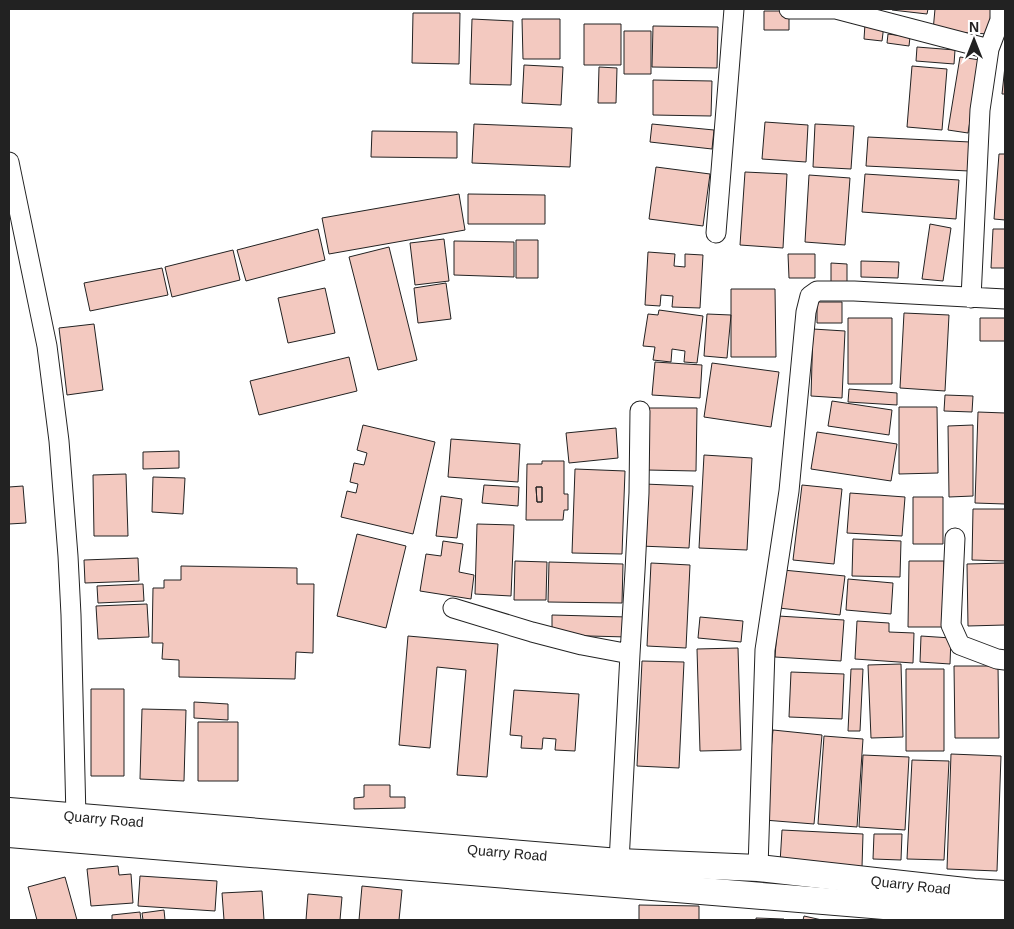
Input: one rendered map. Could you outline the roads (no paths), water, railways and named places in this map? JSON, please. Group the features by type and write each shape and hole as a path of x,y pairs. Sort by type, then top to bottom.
{"main road":[{"name":"Quarry Road","path":"9,811 619,862 758,868 1005,894"},
{"name":"Quarry Road","path":"9,834 1005,916"}],"street":[{"path":"716,233 734,9"},
{"path":"789,9 836,9 989,49"},
{"path":"971,298 980,110 989,49 1000,20 1000,9"},
{"path":"9,162 46,346 59,441 68,556 76,817"},
{"path":"758,868 766,650 789,491 806,312 810,296 817,291 1005,300"},
{"path":"619,862 638,512 640,411"},
{"path":"955,538 951,625 960,645 996,659 1005,660"},
{"path":"453,608 582,645 630,654"}]}
